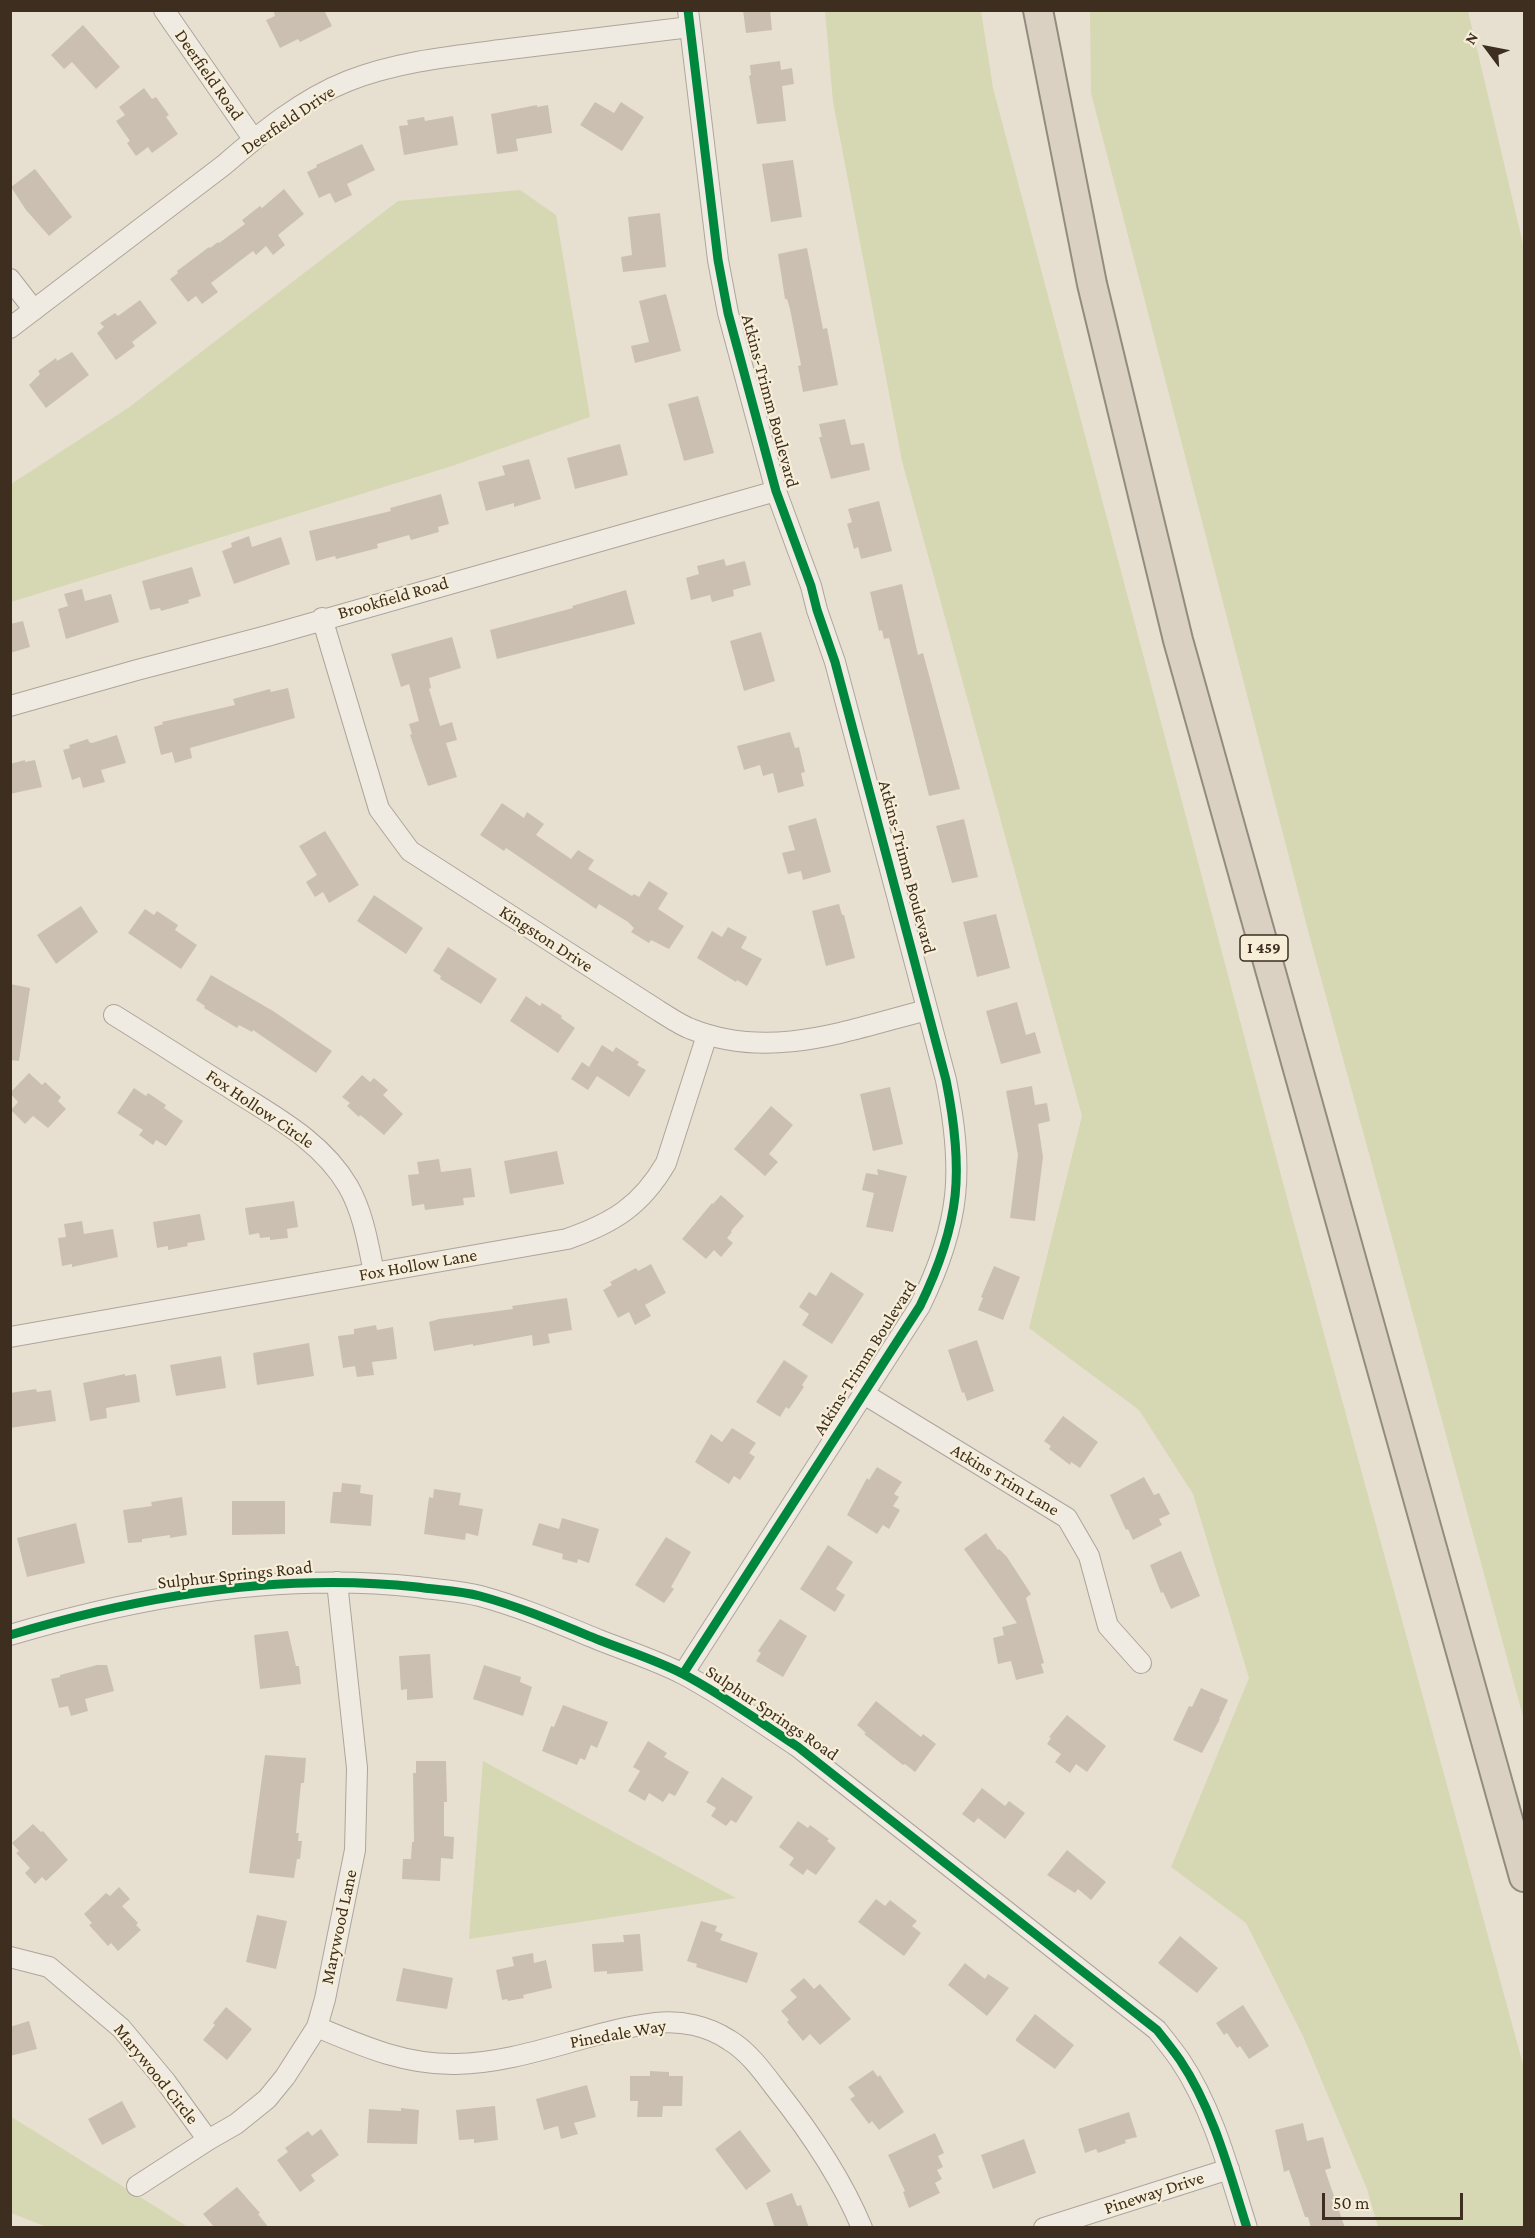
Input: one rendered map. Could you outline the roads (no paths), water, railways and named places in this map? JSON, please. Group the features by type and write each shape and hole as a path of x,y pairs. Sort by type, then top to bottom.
{"highway":[{"name":"I 459","path":"1038,10 1092,284 1178,640 1524,1877"}],"street":[{"name":"Deerfield Road","path":"164,10 254,140"},
{"name":"Deerfield Drive","path":"10,328 254,140 318,96 346,82 379,70 430,59 689,19"},
{"name":"Atkins-Trimm Boulevard","path":"682,1674 920,1305 937,1272 948,1236 957,1192 958,1163 955,1123 946,1080 835,662 811,586 776,491 728,313 720,271 689,19"},
{"path":"10,279 34,310"},
{"name":"Brookfield Road","path":"10,706 267,636 322,618 776,491"},
{"name":"Kingston Drive","path":"322,618 380,809 410,851 659,1011 688,1028 707,1035 750,1044 796,1042 927,1010"},
{"name":"Fox Hollow Circle","path":"114,1015 298,1132 321,1151 349,1188 363,1222 374,1273"},
{"name":"Fox Hollow Lane","path":"10,1337 567,1239 597,1228 616,1218 637,1202 655,1181 666,1163 707,1035"},
{"name":"Atkins Trim Lane","path":"864,1394 1067,1518 1089,1556 1108,1626 1141,1663"},
{"name":"Sulphur Springs Road","path":"10,1635 79,1616 148,1601 257,1587 337,1582 387,1584 478,1596 521,1608 682,1674 740,1707 798,1747 1157,2030 1180,2061 1200,2097 1229,2169 1247,2228"},
{"name":"Marywood Lane","path":"137,2186 236,2124 267,2099 285,2078 316,2027 355,1850 357,1768 337,1582"},
{"name":"Marywood Circle","path":"10,1957 49,1967 121,2028 208,2140"},
{"name":"Pinedale Way","path":"316,2027 391,2056 421,2062 455,2064 502,2060 590,2036 657,2023 695,2024 730,2040 760,2068 826,2157 862,2228"},
{"name":"Pineway Drive","path":"1044,2228 1229,2169"}]}
